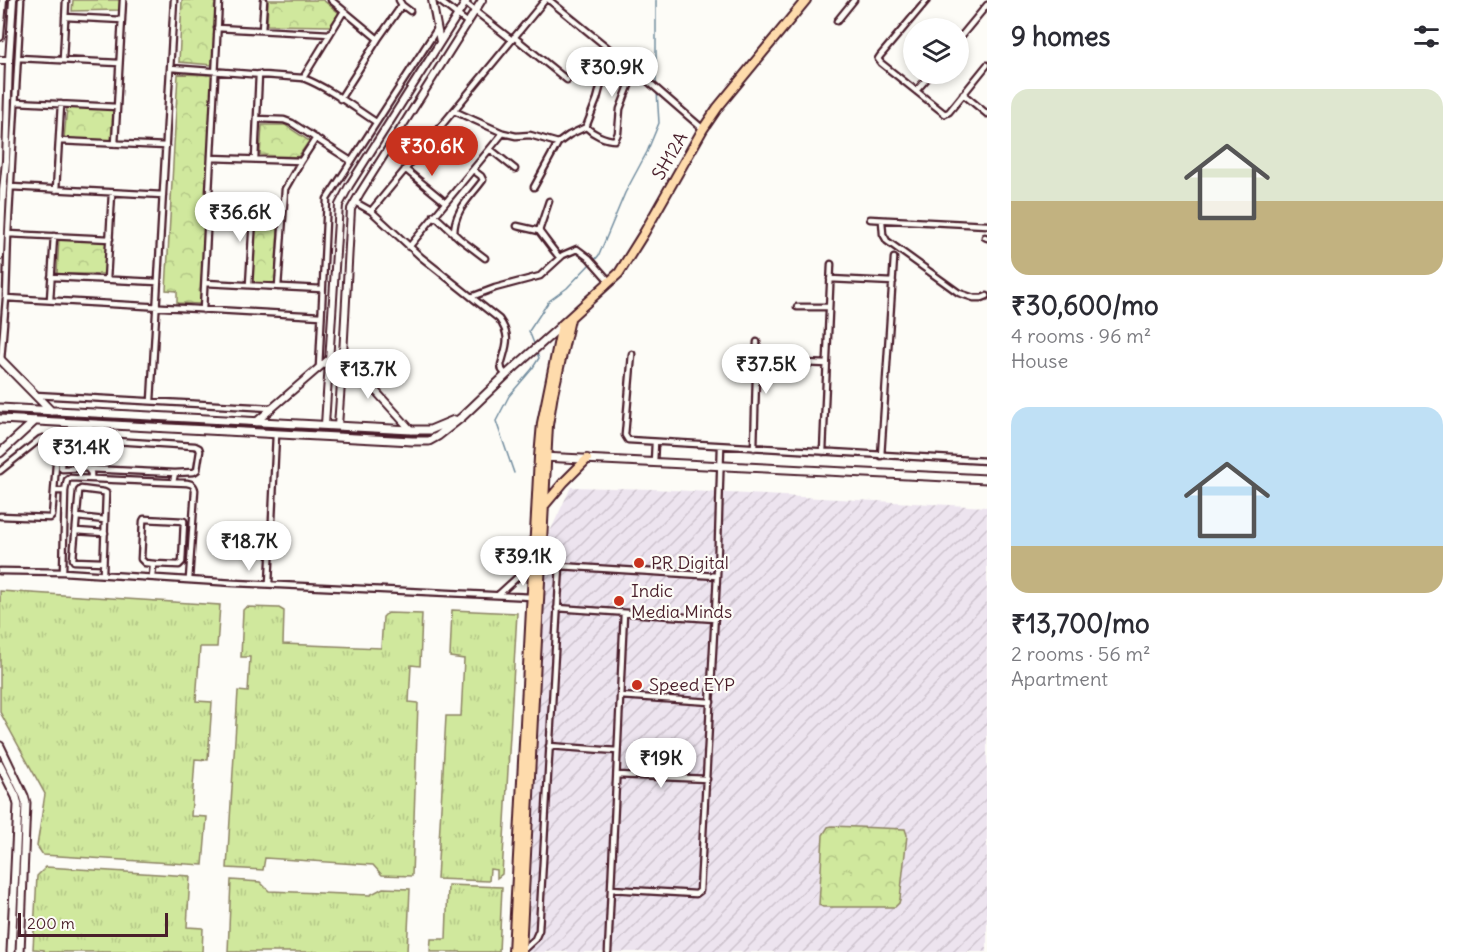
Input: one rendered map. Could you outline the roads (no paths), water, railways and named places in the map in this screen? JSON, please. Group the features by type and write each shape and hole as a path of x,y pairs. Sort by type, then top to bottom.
{"main road":[{"name":"SH12A","path":"562,325 610,282 628,260 718,107 806,0"},
{"path":"521,952 535,597 534,562 542,457 553,394 571,318"},
{"path":"0,419 429,441 462,417 562,325"},
{"path":"513,952 535,597 541,544 542,423 562,325"},
{"path":"1,360 51,411"},
{"path":"0,408 411,430 430,430 462,417"},
{"path":"0,453 35,421"},
{"path":"542,457 987,479"},
{"path":"543,507 587,459"},
{"path":"0,746 26,803 20,952"},
{"path":"0,765 18,805 11,952"}],"street":[{"path":"0,37 3,0"},
{"path":"0,256 13,0"},
{"path":"1,360 21,0"},
{"path":"63,60 66,0"},
{"path":"115,144 123,0"},
{"path":"151,401 174,0"},
{"path":"203,310 219,0"},
{"path":"262,30 264,0"},
{"path":"331,0 378,39"},
{"path":"432,0 440,42"},
{"path":"438,0 468,23"},
{"path":"338,426 351,209 482,0"},
{"path":"371,211 547,0 635,70 703,129"},
{"path":"837,21 854,0"},
{"path":"927,0 878,59 881,63 945,114 987,65"},
{"path":"325,425 339,205 457,16 464,1 567,80"},
{"path":"340,99 401,2 410,11"},
{"path":"969,27 987,5"},
{"path":"303,78 344,11"},
{"path":"65,17 122,20"},
{"path":"217,28 330,34"},
{"path":"319,368 326,204 437,28"},
{"path":"534,187 558,143 586,127 597,99 610,50"},
{"path":"18,58 119,63"},
{"path":"0,60 9,60"},
{"path":"171,68 303,78 376,122"},
{"path":"586,127 599,135 615,140 618,133 620,109 635,70"},
{"path":"255,159 259,74"},
{"path":"403,81 411,88"},
{"path":"916,91 922,84"},
{"path":"963,94 987,114"},
{"path":"16,102 117,107"},
{"path":"56,190 61,104"},
{"path":"454,111 503,133 516,136 530,135 558,143"},
{"path":"257,119 288,121 351,161"},
{"path":"409,247 503,133"},
{"path":"278,287 286,185 316,138"},
{"path":"59,141 165,146"},
{"path":"490,149 516,169"},
{"path":"211,158 300,161"},
{"path":"405,169 445,202"},
{"path":"454,234 454,226 461,207 483,180 482,176 472,170"},
{"path":"11,188 163,195"},
{"path":"107,279 112,193"},
{"path":"209,199 283,204"},
{"path":"539,231 549,201"},
{"path":"249,285 254,202"},
{"path":"355,202 371,211 409,247 503,324 508,339 501,365 506,375"},
{"path":"434,215 485,258"},
{"path":"870,219 987,225"},
{"path":"882,221 883,234 887,241 952,289 974,298 987,296"},
{"path":"517,226 542,233 543,238 560,258"},
{"path":"8,234 110,239"},
{"path":"50,300 54,236"},
{"path":"471,297 540,276 563,255 577,249 610,282"},
{"path":"881,456 894,258"},
{"path":"823,452 831,264"},
{"path":"51,277 158,282"},
{"path":"830,279 893,282"},
{"path":"205,283 322,289"},
{"path":"6,298 321,316"},
{"path":"797,307 829,307"},
{"path":"754,448 757,342"},
{"path":"632,354 625,437 630,440 987,461"},
{"path":"343,355 411,430"},
{"path":"256,422 329,359"},
{"path":"756,361 827,364"},
{"path":"35,395 273,408"},
{"path":"269,584 276,434"},
{"path":"0,471 40,439 43,438 57,450 52,516 50,518 0,516"},
{"path":"66,438 199,448 197,470 175,473 87,468 62,469 62,442 66,438"},
{"path":"654,463 655,442"},
{"path":"611,889 699,893 701,889 717,576 721,446"},
{"path":"89,469 91,479"},
{"path":"173,483 175,473"},
{"path":"63,572 64,491 67,480 70,478 191,484 195,490 189,580"},
{"path":"103,562 74,561 73,559 81,489 106,493 103,574"},
{"path":"54,490 64,491"},
{"path":"77,517 105,520"},
{"path":"144,519 184,521 182,562 179,565 155,564 141,559 144,519"},
{"path":"76,531 105,533"},
{"path":"521,952 535,939 539,930 560,566 553,551 541,544"},
{"path":"498,595 534,562"},
{"path":"152,577 155,564"},
{"path":"560,566 717,576"},
{"path":"0,571 63,572 535,597"},
{"path":"557,608 715,619"},
{"path":"608,952 624,613"},
{"path":"620,696 711,702"},
{"path":"549,746 617,751"},
{"path":"616,775 706,779"}],"waterway":[{"path":"656,0 656,86"},
{"path":"595,260 659,123 657,91"},
{"path":"535,346 529,331 549,301 567,288 591,263"},
{"path":"514,473 496,421 509,396 539,358 536,350"}],"place":[{"name":"PR Digital","path":"639,563"},
{"name":"Indic Media Minds","path":"619,601"},
{"name":"Speed EYP","path":"637,685"}]}
